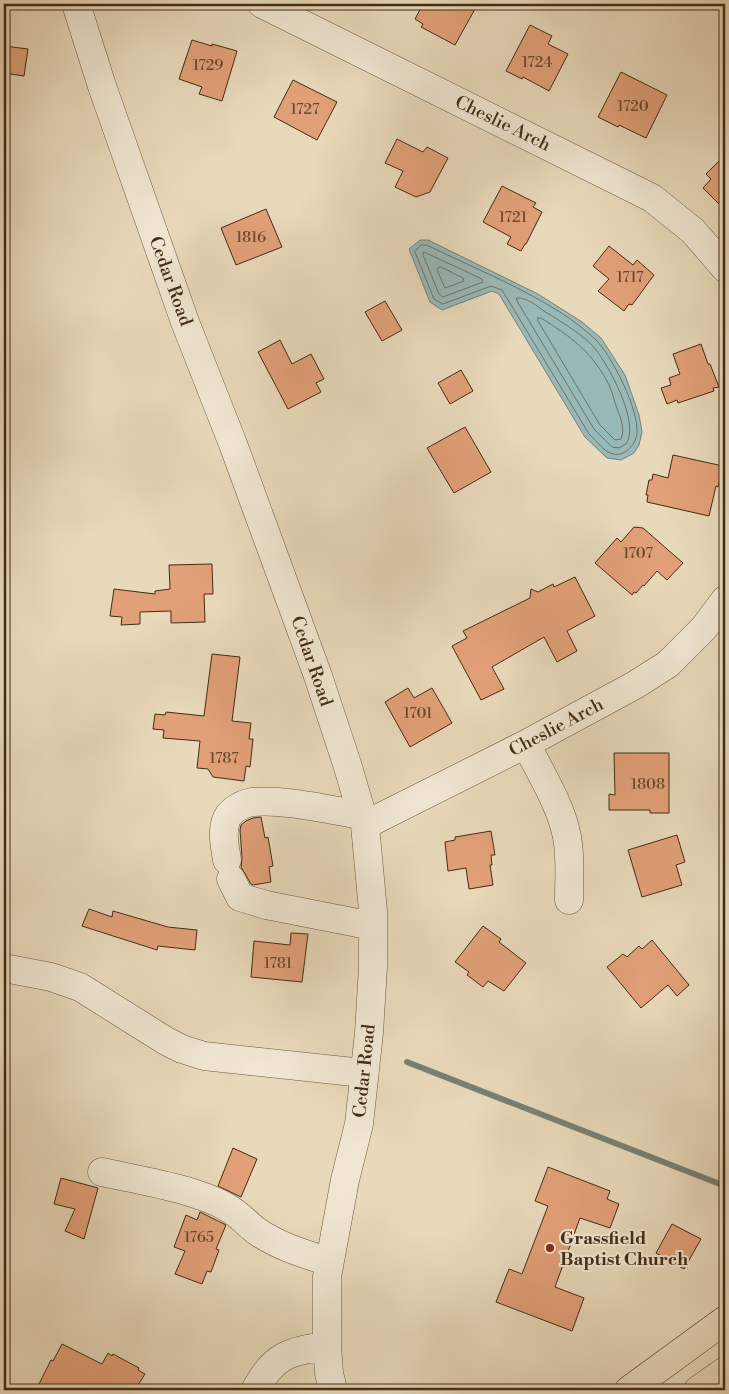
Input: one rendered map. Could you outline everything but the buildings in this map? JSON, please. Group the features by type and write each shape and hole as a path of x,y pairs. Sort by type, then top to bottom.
{"main road":[{"path":"629,1390 725,1320"},
{"path":"698,1390 725,1371"}],"street":[{"name":"Cedar Road","path":"76,4 102,86 185,322 233,444 318,676 363,820 373,911 373,967 369,1033 363,1073 359,1124 327,1277 327,1346 329,1373 334,1390"},
{"name":"Cheslie Arch","path":"262,4 652,198 694,230 725,268"},
{"name":"Cheslie Arch","path":"363,820 526,744 635,685 668,664 704,628 725,600"},
{"path":"526,744 561,815 567,838 568,900"},
{"path":"363,820 277,802 251,802 236,808 227,818 224,841 229,869 240,897 266,905 373,926"},
{"path":"4,968 51,977 80,987 166,1041 182,1049 204,1056 363,1073"},
{"path":"102,1172 170,1187 202,1197 228,1208 258,1232 279,1244 329,1262"},
{"path":"254,1390 263,1375 282,1357 301,1349 327,1346"}],"water":[{"path":"420,240 428,240 538,294 582,322 601,338 625,375 639,415 642,432 639,445 634,453 621,460 607,458 585,437 499,294 492,291 442,310 430,302 409,249"}],"waterway":[{"path":"407,1062 725,1186"}],"place":[{"name":"Grassfield Baptist Church","path":"550,1248"}]}
